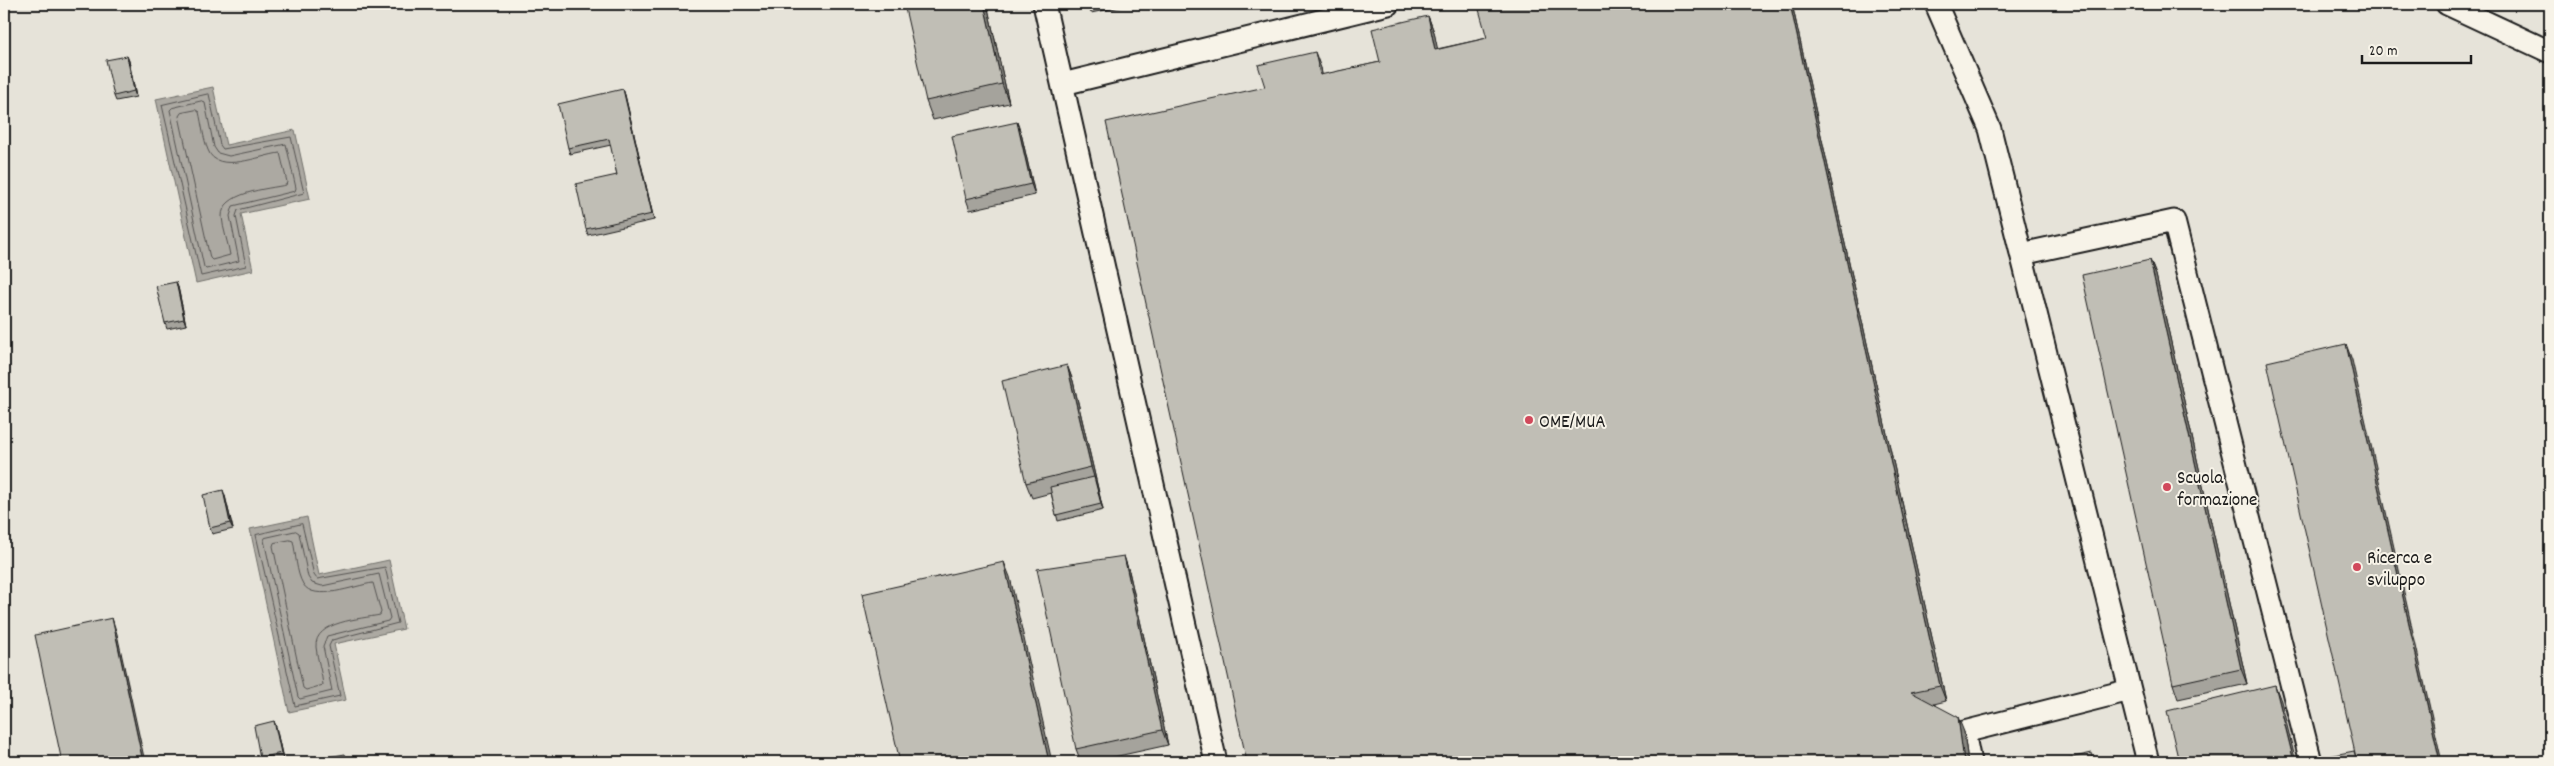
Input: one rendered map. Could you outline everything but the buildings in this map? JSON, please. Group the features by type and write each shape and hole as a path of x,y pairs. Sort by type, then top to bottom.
{"lane":[{"path":"1044,4 1216,762"},
{"path":"1063,84 1388,4"},
{"path":"1936,4 1990,128 2148,762"},
{"path":"2447,4 2550,52"},
{"path":"2021,254 2174,221 2311,762"},
{"path":"1970,762 1964,732 2130,690"}],"shaded area":[{"path":"4,4 2550,4 2550,762 4,762"}],"water":[{"path":"213,87 226,145 295,130 310,199 241,214 253,270 196,283 156,99"},
{"path":"307,517 319,575 389,560 404,629 334,644 346,700 289,712 250,529"}],"place":[{"name":"OME/MUA","path":"1529,420"},
{"name":"Scuola formazione","path":"2167,487"},
{"name":"Ricerca e sviluppo","path":"2357,567"}]}
